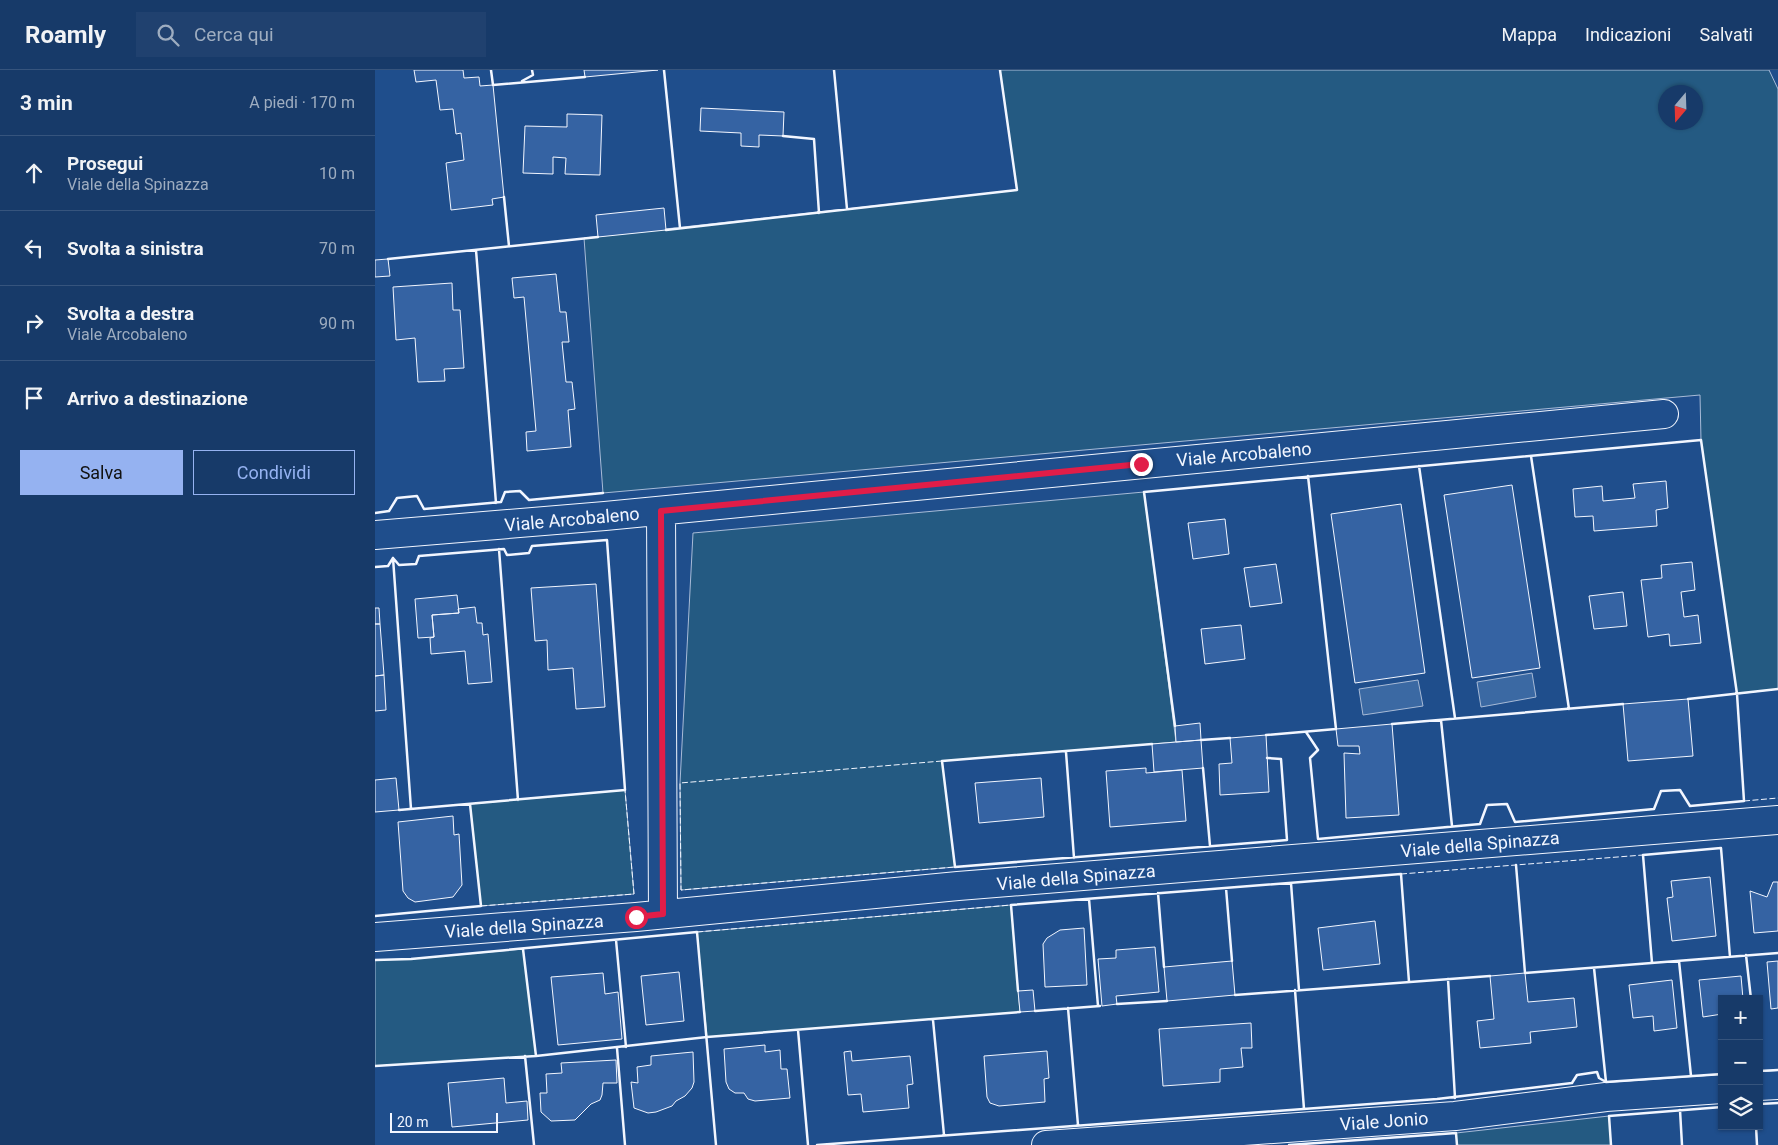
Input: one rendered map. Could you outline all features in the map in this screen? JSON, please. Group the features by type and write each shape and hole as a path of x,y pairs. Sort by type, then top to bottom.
{"street":[{"name":"Viale Arcobaleno","path":"375,535 661,511 1664,414"},
{"path":"661,511 663,914"},
{"name":"Viale della Spinazza","path":"375,937 663,914 967,886 1778,820"},
{"path":"1763,1086 1778,1085"},
{"name":"Viale Jonio","path":"1046,1145 1455,1116 1606,1097 1718,1089"}],"shaded area":[{"path":"1000,70 1769,70 1778,89 1778,689 1737,694 1701,440 1700,395 603,493 584,238 1017,190"},
{"path":"1144,492 1176,742 942,761 955,867 681,890 680,783 693,533"},
{"path":"1532,673 1536,697 1481,707 1477,682"},
{"path":"1418,680 1423,706 1363,715 1359,689"},
{"path":"625,790 634,894 481,906 470,804"},
{"path":"1011,905 1020,1012 707,1037 697,932"},
{"path":"523,949 536,1056 375,1066 375,960 411,959"},
{"path":"1609,1116 1611,1145 1457,1145 1456,1133"}],"building":[{"path":"414,70 463,70 464,78 479,77 480,86 493,85 504,197 492,199 493,205 451,210 446,163 464,160 461,133 456,134 453,109 440,110 436,80 416,82"},
{"path":"584,70 658,70 585,77"},
{"path":"701,108 784,112 783,136 759,135 759,147 741,146 741,133 700,131"},
{"path":"567,114 602,115 600,175 565,174 566,158 553,157 553,174 523,173 525,126 567,127"},
{"path":"664,208 666,230 598,237 596,215"},
{"path":"388,259 390,276 375,277 375,260"},
{"path":"556,274 560,312 566,312 569,342 562,342 566,382 572,382 575,409 568,410 571,447 527,451 526,432 536,431 524,297 514,298 512,278"},
{"path":"452,283 453,310 460,310 464,368 444,369 445,381 418,382 415,338 396,340 393,287"},
{"path":"1666,481 1668,508 1656,510 1657,526 1594,531 1593,516 1575,517 1573,489 1602,486 1603,501 1635,498 1633,484"},
{"path":"1512,485 1540,668 1472,678 1444,495"},
{"path":"1401,504 1425,673 1355,683 1331,514"},
{"path":"1225,519 1229,554 1193,559 1188,523"},
{"path":"1692,562 1695,590 1681,592 1684,617 1698,615 1701,643 1670,646 1669,634 1648,637 1641,580 1662,578 1661,565"},
{"path":"1276,564 1282,603 1250,607 1244,568"},
{"path":"596,584 605,707 576,709 573,668 548,670 547,640 535,641 531,588"},
{"path":"1623,592 1627,626 1594,629 1589,596"},
{"path":"457,595 459,613 432,615 434,637 418,638 415,599"},
{"path":"475,607 477,623 482,623 483,635 488,634 492,682 468,684 465,651 431,654 430,638 434,637 432,615 459,613 458,609"},
{"path":"375,608 379,608 380,624 375,624"},
{"path":"375,624 380,624 384,675 375,676"},
{"path":"1241,625 1245,659 1205,664 1201,629"},
{"path":"384,675 386,710 375,711 375,676"},
{"path":"1688,699 1693,756 1628,761 1623,704"},
{"path":"1200,723 1201,740 1176,742 1175,726"},
{"path":"1392,724 1399,815 1346,818 1344,753 1360,754 1359,746 1338,746 1336,729"},
{"path":"1266,735 1269,792 1220,795 1219,764 1232,763 1230,738"},
{"path":"1201,740 1203,768 1154,772 1152,744"},
{"path":"1146,768 1146,773 1182,770 1186,821 1110,827 1106,771"},
{"path":"396,778 399,810 375,812 375,780"},
{"path":"1041,778 1044,817 979,823 975,783"},
{"path":"453,816 454,835 459,834 462,885 453,897 415,902 408,898 403,891 398,822"},
{"path":"1710,877 1716,936 1672,941 1667,898 1673,897 1671,881"},
{"path":"1773,882 1778,882 1778,931 1754,933 1750,891 1767,897"},
{"path":"1375,921 1380,964 1323,970 1318,928"},
{"path":"1084,928 1087,985 1045,987 1043,944 1047,938 1060,930"},
{"path":"1155,947 1159,992 1116,996 1117,1004 1102,1006 1098,959 1116,958 1116,950"},
{"path":"1232,961 1235,995 1167,1001 1164,967"},
{"path":"1778,961 1778,1008 1771,1009 1767,962"},
{"path":"679,972 684,1021 646,1025 641,976"},
{"path":"603,973 605,994 618,992 622,1039 558,1045 551,977"},
{"path":"1525,973 1528,1002 1574,998 1577,1027 1530,1032 1531,1043 1480,1048 1477,1021 1494,1019 1490,976"},
{"path":"1741,976 1743,995 1718,995 1718,1015 1703,1017 1699,980"},
{"path":"1672,980 1677,1028 1654,1031 1653,1016 1633,1018 1629,985"},
{"path":"1033,990 1035,1011 1020,1012 1018,991"},
{"path":"1251,1023 1252,1048 1241,1048 1243,1067 1220,1069 1220,1082 1163,1086 1159,1029"},
{"path":"765,1045 765,1052 780,1050 781,1069 787,1069 790,1098 755,1101 748,1099 744,1093 735,1093 729,1089 726,1082 724,1049"},
{"path":"851,1051 852,1061 910,1056 913,1084 907,1085 909,1108 863,1112 861,1094 848,1095 844,1052"},
{"path":"1047,1051 1049,1078 1044,1079 1045,1102 999,1106 990,1103 987,1097 984,1056"},
{"path":"693,1052 694,1082 692,1088 685,1096 676,1101 672,1106 656,1112 648,1113 634,1108 631,1082 638,1083 637,1067 651,1065 651,1056"},
{"path":"616,1060 617,1083 603,1083 600,1100 591,1104 575,1120 551,1121 541,1112 540,1093 547,1093 546,1074 562,1073 561,1063"},
{"path":"504,1078 506,1103 527,1101 528,1120 452,1127 448,1083"}],"fence":[{"path":"942,761 680,783 681,890 955,867"},
{"path":"481,906 634,894 625,790"},
{"path":"1744,801 1778,798"},
{"path":"1401,874 1643,855"},
{"path":"697,932 1011,905"}],"wall":[{"path":"491,70 493,85 585,77"},
{"path":"522,81 533,75 532,70"},
{"path":"664,70 680,228"},
{"path":"834,70 847,209"},
{"path":"666,230 1017,190 1000,70"},
{"path":"783,136 814,139 819,213"},
{"path":"504,197 509,246"},
{"path":"388,259 598,237"},
{"path":"476,250 496,503"},
{"path":"1175,726 1144,492 1701,440 1737,694 1744,801 1690,806 1680,790 1661,791 1654,809 1515,822 1507,804 1487,805 1480,824 1318,839 1310,758 1318,750 1306,732"},
{"path":"1531,456 1569,709"},
{"path":"1419,466 1455,718"},
{"path":"1266,735 1336,729 1308,476"},
{"path":"375,513 389,511 397,498 417,496 424,509 501,502 505,492 520,491 529,500 603,493"},
{"path":"375,567 388,566 393,558 399,565 416,564 419,556 504,549 507,555 529,553 532,546 607,540 625,790 399,810"},
{"path":"499,549 518,800"},
{"path":"393,558 411,809"},
{"path":"1688,699 1778,689"},
{"path":"1392,724 1623,704"},
{"path":"1441,720 1452,826"},
{"path":"1201,740 1230,738"},
{"path":"1152,744 942,761 955,867 1287,840 1281,759 1267,758"},
{"path":"1066,752 1074,858"},
{"path":"1203,768 1210,846"},
{"path":"375,916 481,906 470,804"},
{"path":"1652,963 1643,855 1721,848 1730,957"},
{"path":"1516,865 1525,973 1778,953"},
{"path":"1018,991 1011,905 1401,874 1409,982"},
{"path":"1291,883 1299,990"},
{"path":"1226,888 1232,961"},
{"path":"1158,893 1164,967"},
{"path":"1089,899 1098,1006"},
{"path":"375,960 411,959 697,932 716,1145"},
{"path":"616,940 626,1047"},
{"path":"523,949 536,1056"},
{"path":"1746,955 1751,995"},
{"path":"1679,961 1691,1076"},
{"path":"1594,968 1606,1082"},
{"path":"1235,995 1490,976"},
{"path":"1448,979 1455,1098"},
{"path":"1295,990 1304,1109"},
{"path":"1117,1004 1167,1001"},
{"path":"1035,1011 1100,1006"},
{"path":"1068,1008 1078,1125"},
{"path":"375,1066 536,1056 707,1037 1020,1012"},
{"path":"933,1020 944,1135"},
{"path":"798,1030 808,1145"},
{"path":"617,1048 625,1145"},
{"path":"525,1056 534,1145"},
{"path":"1763,1071 1778,1070"},
{"path":"817,1145 1437,1099 1572,1083 1577,1075 1597,1072 1599,1078 1606,1082 1718,1074"},
{"path":"1763,1104 1778,1103"},
{"path":"1611,1145 1609,1116 1718,1107"},
{"path":"1680,1110 1682,1145"},
{"path":"1756,1130 1757,1145"},
{"path":"1289,1145 1456,1133 1457,1145"}],"route":[{"path":"636,917 663,914 661,511 1141,464"}]}
